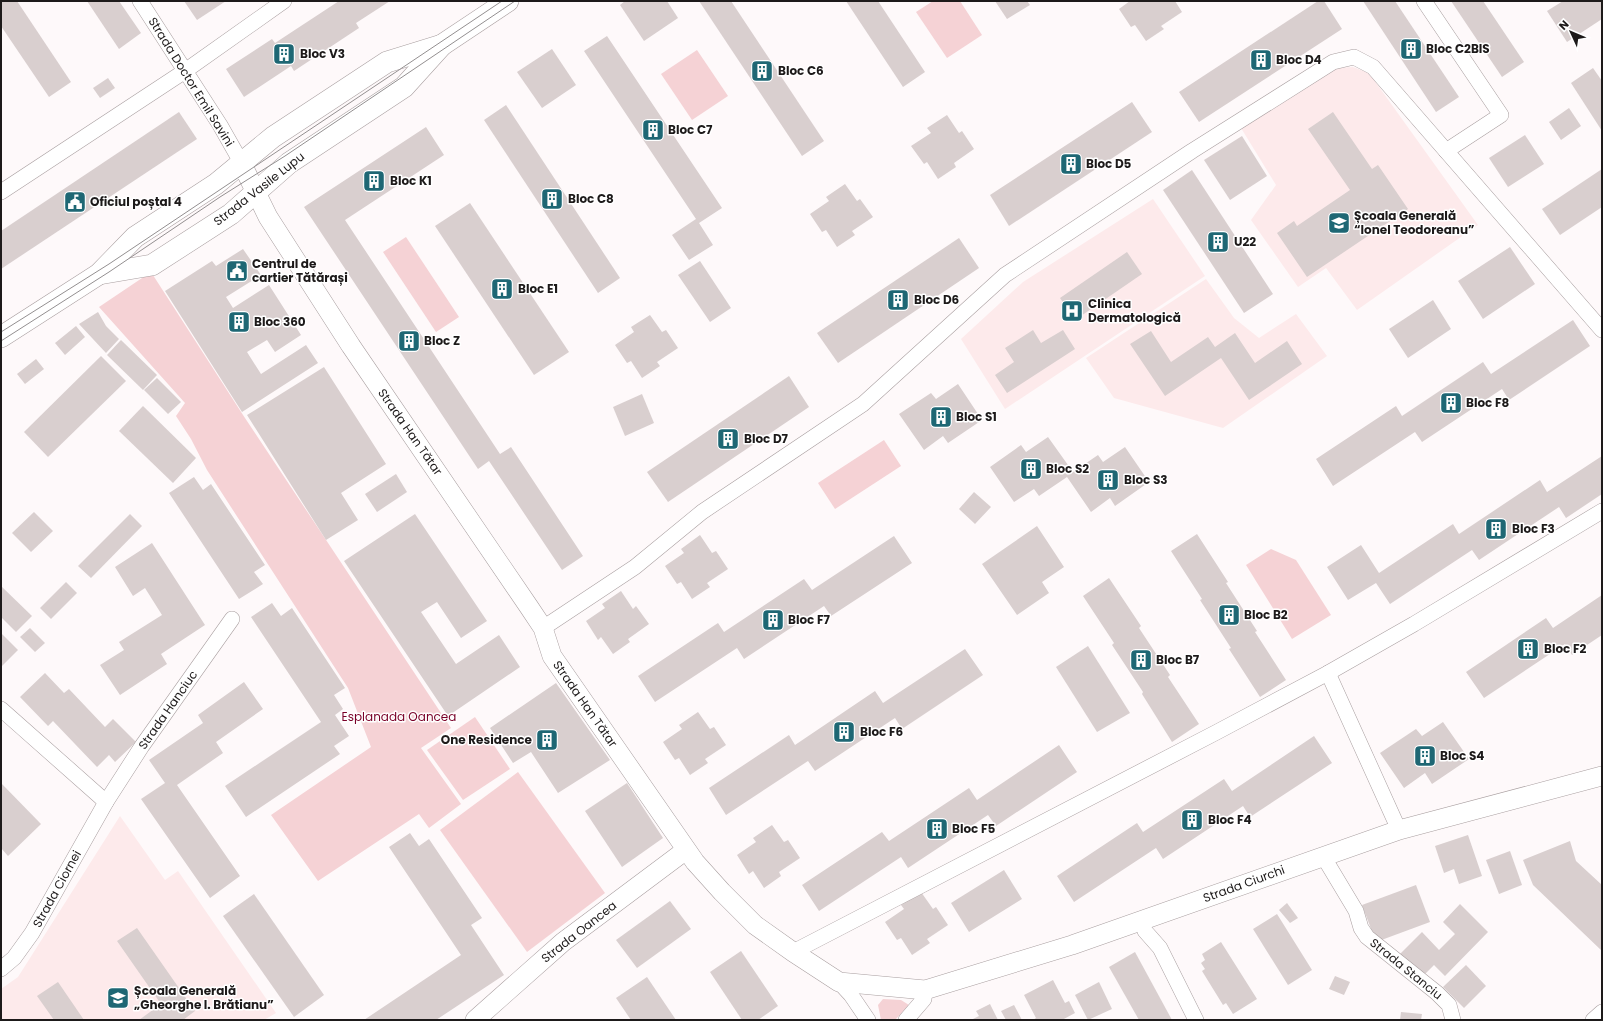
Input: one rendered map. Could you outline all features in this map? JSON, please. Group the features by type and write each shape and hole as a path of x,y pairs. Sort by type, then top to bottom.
{"main road":[{"name":"Strada Vasile Lupu","path":"99,274 152,265 230,214 289,163 404,87 442,45 508,1"},
{"name":"Strada Vasile Lupu","path":"1,337 99,274 135,237 216,184 273,137 387,62 442,45"}],"street":[{"name":"Strada Doctor Emil Savini","path":"140,1 220,125 241,162"},
{"path":"1,192 185,71 284,1"},
{"path":"1424,1 1501,115 1446,151"},
{"path":"544,628 635,567 702,512 863,404 1005,275 1192,151 1333,62 1354,57 1373,67 1602,330"},
{"name":"Strada Han Tătar","path":"241,162 268,217 351,346 544,628 552,656 686,850 722,892 755,924 793,952 839,982 925,990"},
{"path":"793,952 1328,673 1414,624 1602,511"},
{"name":"Strada Hanciuc","path":"106,802 142,746 232,619"},
{"path":"1328,673 1399,830"},
{"path":"1,709 106,802"},
{"name":"Strada Ciurchi","path":"925,990 1072,945 1399,830 1602,776"},
{"name":"Strada Ciornei","path":"1,969 14,958 32,933 106,802"},
{"name":"Strada Oancea","path":"475,1020 563,942 686,850"},
{"name":"Strada Stanciu","path":"1323,856 1356,910 1361,928 1367,937 1441,997 1449,1005 1453,1020"},
{"path":"1141,920 1145,931 1160,948 1196,1020"},
{"path":"839,982 851,995 868,1020"},
{"path":"906,1020 924,999 925,990"},
{"path":"1593,1020 1602,1012"}],"shaded area":[{"path":"1353,67 1369,73 1478,225 1357,310 1326,268 1298,287 1251,220 1276,185 1241,128 1335,68"},
{"name":"Clinica Dermatologică","path":"1153,199 1205,276 1005,409 961,339 1023,282"},
{"path":"1206,279 1234,318 1259,338 1296,314 1327,356 1223,428 1114,398 1086,358"},
{"path":"120,816 165,880 178,871 276,1013 264,1020 1,1020 1,989 18,977"}],"green space":[{"path":"933,1 960,1 982,35 947,58 916,12"},
{"path":"697,50 728,96 692,120 661,74"},
{"path":"406,237 459,317 436,332 383,252"},
{"name":"Esplanada Oancea","path":"151,272 243,415 451,728 421,748 461,804 429,828 419,814 318,881 271,815 371,747 348,688 207,470 191,439 176,416 185,403 99,307"},
{"path":"884,440 901,466 835,509 818,483"},
{"path":"1271,549 1296,560 1331,615 1292,639 1246,565"},
{"path":"475,717 510,769 463,800 427,750"},
{"path":"518,772 605,893 527,952 440,830"},
{"path":"883,999 901,1000 909,1005 895,1020 881,1020 878,1005"}],"building":[{"path":"1,1 17,1 71,82 49,97 1,26"},
{"path":"87,1 119,1 141,33 119,49"},
{"path":"184,1 226,1 197,20"},
{"name":"Bloc V3","path":"339,1 390,1 356,23 359,28 294,71 291,66 244,97 226,69 272,39 275,43"},
{"path":"625,1 667,1 678,18 644,41 620,5"},
{"name":"Bloc C6","path":"699,1 731,1 824,141 802,156"},
{"path":"846,1 878,1 925,72 903,87"},
{"path":"995,1 1027,1 1030,5 1007,19"},
{"path":"1130,1 1175,1 1182,12 1161,26 1164,29 1146,41 1135,25 1131,27 1119,9"},
{"name":"Bloc D4","path":"1318,1 1324,1 1342,29 1199,122 1179,92"},
{"name":"Bloc C2BIS","path":"1363,1 1395,1 1459,97 1436,112"},
{"path":"1451,1 1483,1 1524,62 1502,77"},
{"path":"1563,1 1602,1 1602,19 1567,42 1547,11"},
{"name":"Bloc C7","path":"607,36 722,208 699,223 713,245 689,260 672,235 696,219 584,51"},
{"path":"552,49 576,85 542,108 517,72"},
{"path":"1593,68 1602,81 1602,131 1571,83"},
{"path":"108,78 115,88 100,98 93,88"},
{"name":"Bloc D5","path":"1132,102 1152,132 1009,226 990,195"},
{"name":"Bloc C8","path":"506,105 620,278 598,293 484,120"},
{"path":"1569,108 1581,126 1561,140 1549,122"},
{"path":"179,112 197,139 1,269 1,231"},
{"path":"1333,112 1372,169 1378,165 1408,209 1307,277 1277,233 1294,221 1297,226 1350,190 1308,129"},
{"path":"947,115 959,133 962,131 974,149 954,163 956,167 938,179 927,162 924,164 911,146 931,133 927,128"},
{"name":"Bloc Z","path":"426,127 444,155 345,220 500,454 511,447 583,556 562,570 489,461 478,469 304,207"},
{"path":"1525,135 1544,164 1508,187 1489,158"},
{"path":"1242,136 1267,176 1230,200 1204,160"},
{"path":"1602,169 1602,207 1560,235 1542,209"},
{"name":"U22","path":"1192,170 1273,294 1244,313 1163,190"},
{"path":"845,184 857,201 860,199 873,217 852,231 855,235 837,247 826,230 822,232 810,214 829,201 826,197"},
{"name":"Bloc E1","path":"470,203 569,352 534,375 435,226"},
{"name":"Bloc D6","path":"959,238 979,268 838,363 817,333"},
{"path":"1510,247 1535,284 1483,319 1458,281"},
{"name":"Bloc 360","path":"243,249 261,275 226,297 233,308 269,285 301,335 275,352 267,340 247,352 261,374 306,345 318,363 242,412 165,291 212,261 216,266"},
{"path":"1127,252 1142,274 1075,320 1060,298"},
{"path":"700,261 731,308 710,322 678,275"},
{"path":"1433,300 1451,329 1408,358 1389,329"},
{"path":"98,312 106,326 119,339 106,353 79,324"},
{"path":"650,315 662,332 666,330 678,348 657,362 660,366 642,378 631,361 627,363 615,345 634,332 631,327"},
{"name":"Bloc F8","path":"1573,320 1590,346 1509,400 1502,389 1422,442 1415,432 1333,486 1316,459 1396,406 1402,416 1483,362 1491,374"},
{"path":"76,326 85,337 65,355 55,343"},
{"path":"1033,330 1041,343 1063,330 1075,349 1007,393 995,375 1014,362 1005,348"},
{"path":"1151,331 1171,362 1208,337 1215,347 1235,333 1255,363 1287,341 1302,364 1249,400 1221,358 1165,396 1130,344"},
{"path":"121,340 157,375 143,390 107,355"},
{"path":"101,356 126,381 48,457 24,432"},
{"path":"36,359 44,369 25,384 17,374"},
{"path":"324,367 386,464 341,493 358,520 326,540 247,415"},
{"name":"Bloc D7","path":"789,376 809,407 668,502 647,472"},
{"path":"157,378 181,402 168,414 144,390"},
{"name":"Bloc S1","path":"958,384 982,420 948,443 943,436 924,450 899,414 931,393 936,399"},
{"path":"642,394 654,423 625,436 613,407"},
{"path":"143,406 196,458 173,483 119,431"},
{"path":"1048,437 1073,472 1098,455 1103,462 1125,447 1149,482 1115,506 1110,498 1091,512 1067,477 1039,496 1034,489 1014,502 990,467 1021,445 1026,452"},
{"name":"Bloc F3","path":"1602,456 1602,494 1566,518 1559,507 1479,560 1472,550 1390,604 1376,583 1348,600 1327,567 1361,545 1379,573 1453,524 1459,534 1540,480 1547,492"},
{"path":"396,474 407,492 377,512 365,494"},
{"path":"194,477 203,490 211,484 265,565 254,572 263,584 239,599 169,493"},
{"path":"974,492 991,507 975,524 959,509"},
{"path":"34,512 53,531 31,552 12,533"},
{"path":"130,514 142,526 91,578 78,566"},
{"path":"415,514 487,621 461,638 437,602 421,612 456,664 499,635 520,667 448,716 344,561"},
{"path":"1037,526 1064,567 1042,582 1049,593 1017,615 982,564"},
{"name":"Bloc B2","path":"1197,534 1257,631 1255,632 1286,680 1260,697 1200,600 1202,599 1171,551"},
{"path":"700,535 712,553 716,551 728,569 707,583 710,587 692,599 681,582 677,584 665,566 684,553 681,549"},
{"name":"Bloc F7","path":"894,536 912,563 831,616 824,606 744,659 737,648 655,702 638,676 718,623 724,632 804,579 812,590"},
{"path":"152,543 205,625 161,654 167,664 120,695 100,665 124,650 119,642 162,615 145,588 133,596 115,567"},
{"name":"Bloc B7","path":"1109,578 1141,626 1139,628 1170,675 1168,677 1199,724 1172,742 1142,694 1143,692 1112,645 1114,643 1083,596"},
{"path":"66,582 77,593 51,619 40,608"},
{"path":"1,586 32,616 16,632 1,617"},
{"path":"621,591 633,609 636,606 649,624 628,639 630,642 613,654 601,637 598,640 586,621 605,608 602,604"},
{"name":"Bloc F2","path":"1602,595 1602,635 1572,655 1565,644 1484,698 1466,672 1546,618 1553,628"},
{"path":"272,603 281,616 292,608 345,688 334,695 343,709 335,715 349,736 334,746 340,754 246,817 225,786 321,722 251,617"},
{"path":"30,628 45,643 35,652 20,637"},
{"path":"1,633 18,650 1,667"},
{"path":"1088,646 1130,713 1097,732 1056,667"},
{"name":"Bloc F6","path":"965,649 983,675 902,729 895,718 815,771 808,761 726,815 709,788 789,735 795,745 875,691 883,703"},
{"path":"45,673 64,693 69,689 105,727 113,719 136,742 115,762 109,755 97,767 53,721 48,726 20,697"},
{"path":"244,682 263,709 216,742 223,753 177,785 240,876 210,898 141,799 165,783 149,760 203,723 198,715"},
{"name":"One Residence","path":"556,683 610,760 558,793 531,752 513,763 490,728"},
{"path":"698,712 710,729 714,727 726,745 705,759 708,763 690,775 679,758 675,760 663,742 682,729 679,725"},
{"name":"Bloc S4","path":"1443,722 1469,759 1432,784 1425,773 1404,788 1380,753 1416,729 1422,736"},
{"name":"Bloc F4","path":"1314,736 1332,763 1250,817 1243,806 1163,859 1156,848 1074,902 1057,876 1137,823 1143,832 1224,779 1232,791"},
{"name":"Bloc F5","path":"1059,745 1077,772 996,826 988,815 908,868 901,857 819,911 802,885 882,832 889,841 969,788 977,800"},
{"path":"1,783 41,824 8,856 1,848"},
{"path":"627,783 663,838 622,867 585,811"},
{"path":"772,825 784,842 788,840 800,858 779,872 781,876 764,888 753,871 749,874 737,855 756,842 753,838"},
{"path":"410,833 419,846 429,839 482,918 471,925 504,975 436,1020 364,1020 461,955 389,847"},
{"path":"1468,835 1482,876 1459,884 1454,869 1444,873 1435,846"},
{"path":"1570,841 1576,861 1602,885 1602,951 1533,885 1523,860"},
{"path":"1510,851 1522,885 1499,894 1486,860"},
{"path":"1004,870 1022,899 969,932 951,903"},
{"path":"1416,885 1430,922 1376,942 1362,905"},
{"path":"921,892 933,909 936,907 948,925 927,939 930,943 912,955 901,938 897,940 885,922 904,909 901,905"},
{"path":"254,894 324,995 294,1017 223,916"},
{"path":"670,901 691,929 637,968 616,940"},
{"path":"1287,903 1298,918 1290,923 1279,910"},
{"path":"1460,904 1488,932 1445,976 1434,965 1421,978 1398,956 1422,932 1439,950 1455,934 1443,922"},
{"path":"1277,914 1312,970 1288,985 1253,929"},
{"path":"137,928 195,1011 183,1020 139,1020 161,1004 117,941"},
{"path":"1221,942 1257,999 1233,1014 1226,1003 1223,1005 1202,971 1205,969 1201,963 1205,960 1202,954"},
{"path":"741,951 778,1006 758,1020 742,1020 710,972"},
{"path":"1135,952 1172,1020 1139,1020 1109,967"},
{"path":"1466,965 1486,986 1464,1008 1443,987"},
{"path":"1335,976 1350,982 1344,995 1329,989"},
{"path":"647,977 676,1020 631,1020 616,998"},
{"path":"1053,980 1065,1003 1069,1001 1075,1013 1062,1020 1033,1020 1036,1018 1024,995"},
{"path":"58,982 84,1020 54,1020 37,996"},
{"path":"1099,982 1112,1009 1088,1020 1075,995"},
{"path":"990,1004 998,1020 971,1020 979,1016 976,1011"},
{"path":"1014,1005 1022,1020 1006,1020 1001,1011"},
{"path":"1401,1012 1422,1014 1421,1020 1400,1020"}],"tram line":[{"path":"1,332 109,264 502,1"},
{"path":"1,341 285,156 515,1"}],"place":[{"name":"Bloc C2BIS","path":"1411,49"},
{"name":"Bloc V3","path":"284,54"},
{"name":"Bloc D4","path":"1261,60"},
{"name":"Bloc C6","path":"762,71"},
{"name":"Bloc C7","path":"653,130"},
{"name":"Bloc D5","path":"1071,164"},
{"name":"Bloc K1","path":"374,181"},
{"name":"Bloc C8","path":"552,199"},
{"name":"Oficiul poștal 4","path":"75,202"},
{"name":"Școala Generală “Ionel Teodoreanu”","path":"1339,223"},
{"name":"U22","path":"1218,242"},
{"name":"Centrul de cartier Tătărași","path":"237,271"},
{"name":"Bloc E1","path":"502,289"},
{"name":"Bloc D6","path":"898,300"},
{"name":"Clinica Dermatologică","path":"1072,311"},
{"name":"Bloc 360","path":"239,322"},
{"name":"Bloc Z","path":"409,341"},
{"name":"Bloc F8","path":"1451,403"},
{"name":"Bloc S1","path":"941,417"},
{"name":"Bloc D7","path":"728,439"},
{"name":"Bloc S2","path":"1031,469"},
{"name":"Bloc S3","path":"1108,480"},
{"name":"Bloc F3","path":"1496,529"},
{"name":"Bloc B2","path":"1229,615"},
{"name":"Bloc F7","path":"773,620"},
{"name":"Bloc F2","path":"1528,649"},
{"name":"Bloc B7","path":"1141,660"},
{"name":"Bloc F6","path":"844,732"},
{"name":"One Residence","path":"547,740"},
{"name":"Bloc S4","path":"1425,756"},
{"name":"Bloc F4","path":"1192,820"},
{"name":"Bloc F5","path":"937,829"},
{"name":"Școala Generală „Gheorghe I. Brătianu”","path":"118,998"}]}
